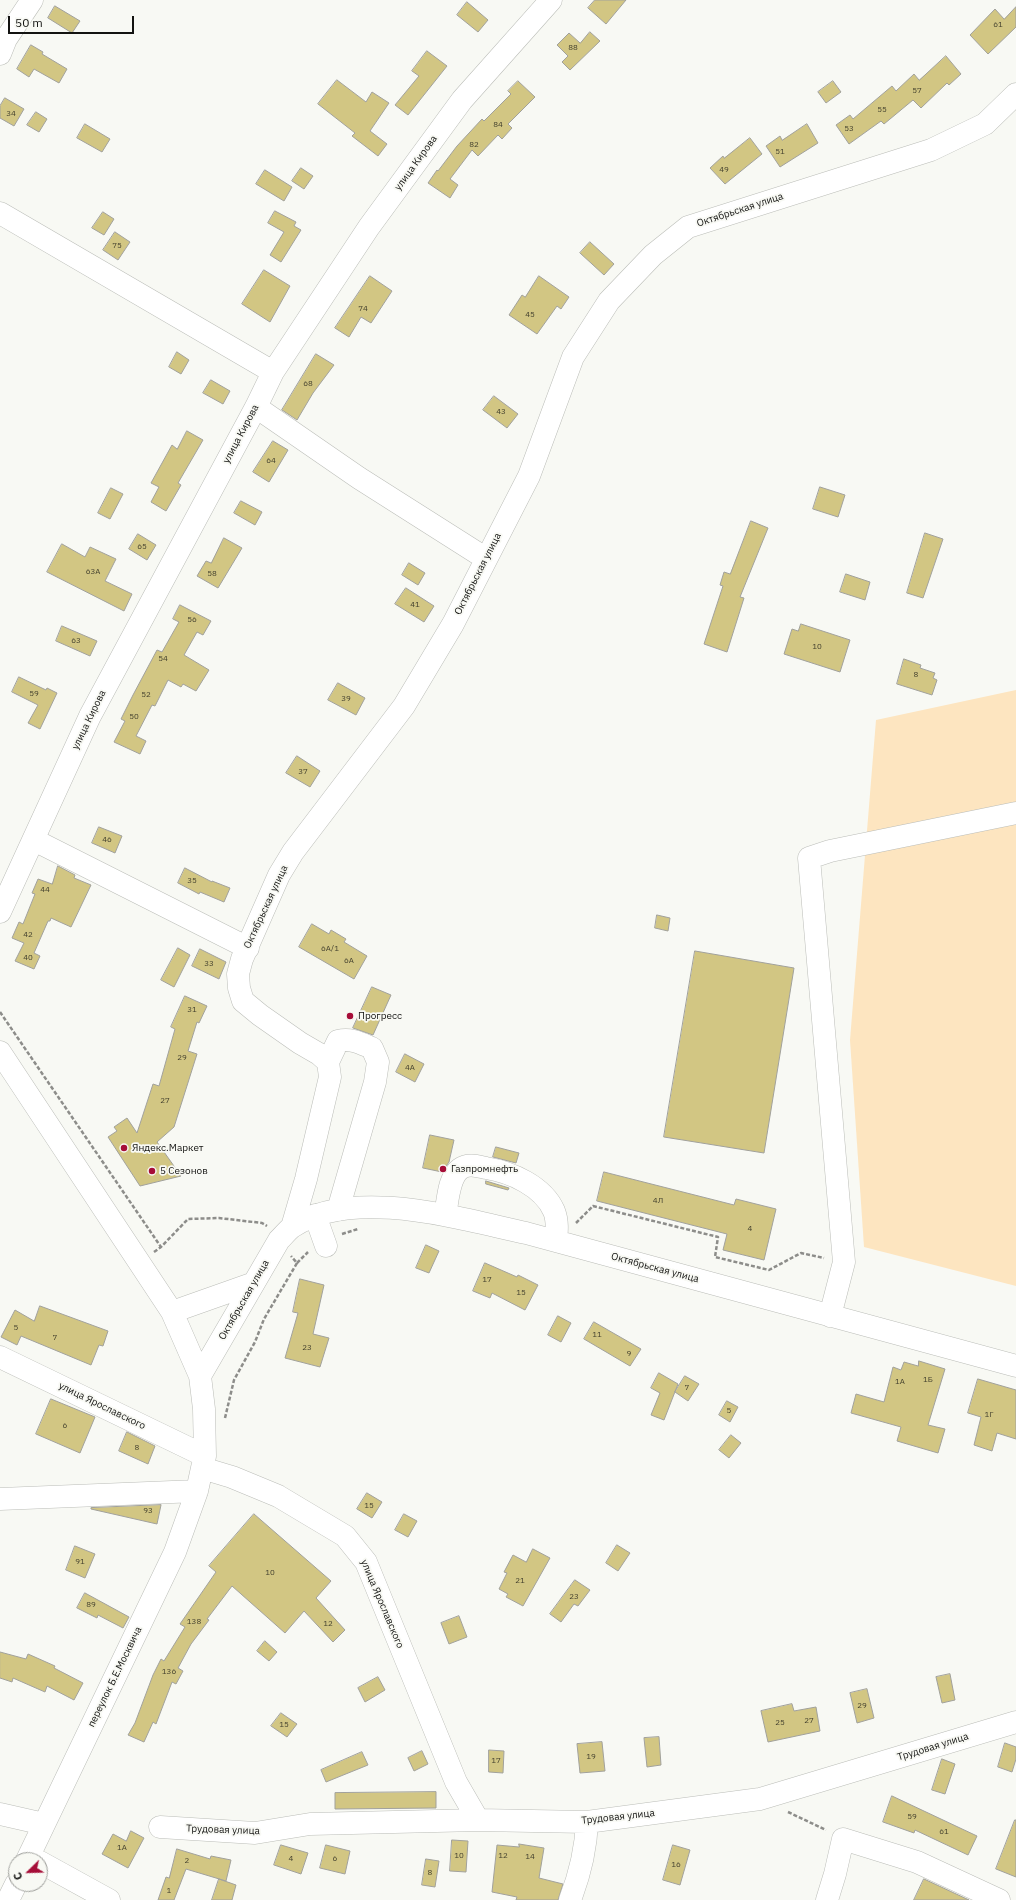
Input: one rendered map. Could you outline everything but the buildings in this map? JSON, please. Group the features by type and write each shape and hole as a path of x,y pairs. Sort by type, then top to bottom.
{"street":[{"path":"0,54 6,39 32,0"},
{"name":"улица Кирова","path":"0,912 90,716 256,407 273,372 369,227 462,100 551,0"},
{"name":"Октябрьская улица","path":"200,1376 254,1283 286,1233 306,1179 330,1077 328,1062 320,1054 300,1043 243,1001 239,988 238,974 242,959 279,875 292,852 404,706 453,624 529,476 573,357 609,301 652,254 688,227 931,150 985,124 1016,94"},
{"path":"0,213 273,372"},
{"path":"256,407 359,478 486,558"},
{"path":"830,1316 844,1262 809,858 830,851 1016,812"},
{"path":"34,840 248,948"},
{"path":"328,1062 338,1041 346,1039 356,1041 372,1048 378,1062 375,1082 338,1210"},
{"name":"переулок Б.Е.Москвича","path":"0,1052 172,1312 200,1376 204,1409 204,1462 197,1491 175,1552 44,1824 35,1852"},
{"path":"445,1215 452,1182 459,1170 470,1165 504,1171 524,1181 545,1197 554,1210 558,1225 556,1241"},
{"name":"Октябрьская улица","path":"286,1233 315,1215 338,1210 387,1207 445,1215 556,1241 1016,1366"},
{"path":"315,1215 326,1246"},
{"path":"172,1312 254,1283"},
{"name":"улица Ярославского","path":"0,1357 232,1477 278,1496 345,1536 366,1562 456,1782 478,1820"},
{"path":"0,1499 197,1491"},
{"name":"Трудовая улица","path":"160,1827 255,1833 310,1824 478,1820 587,1822 760,1799 1016,1722"},
{"path":"0,1814 44,1824"},
{"path":"570,1900 586,1843 587,1822"},
{"path":"827,1900 836,1874 843,1839 917,1862 999,1900"},
{"path":"48,1868 108,1900"}],"path":[{"path":"0,1012 161,1247"},
{"path":"223,1424 234,1380 255,1342 264,1318 297,1264 286,1233"},
{"path":"786,1811 843,1839"}],"shaded area":[{"path":"1016,690 1016,1286 864,1247 850,1040 876,720"}],"place":[{"name":"Прогресс","path":"350,1016"},
{"name":"Яндекс.Маркет","path":"124,1148"},
{"name":"Газпромнефть","path":"443,1169"},
{"name":"5 Сезонов","path":"152,1171"}]}
